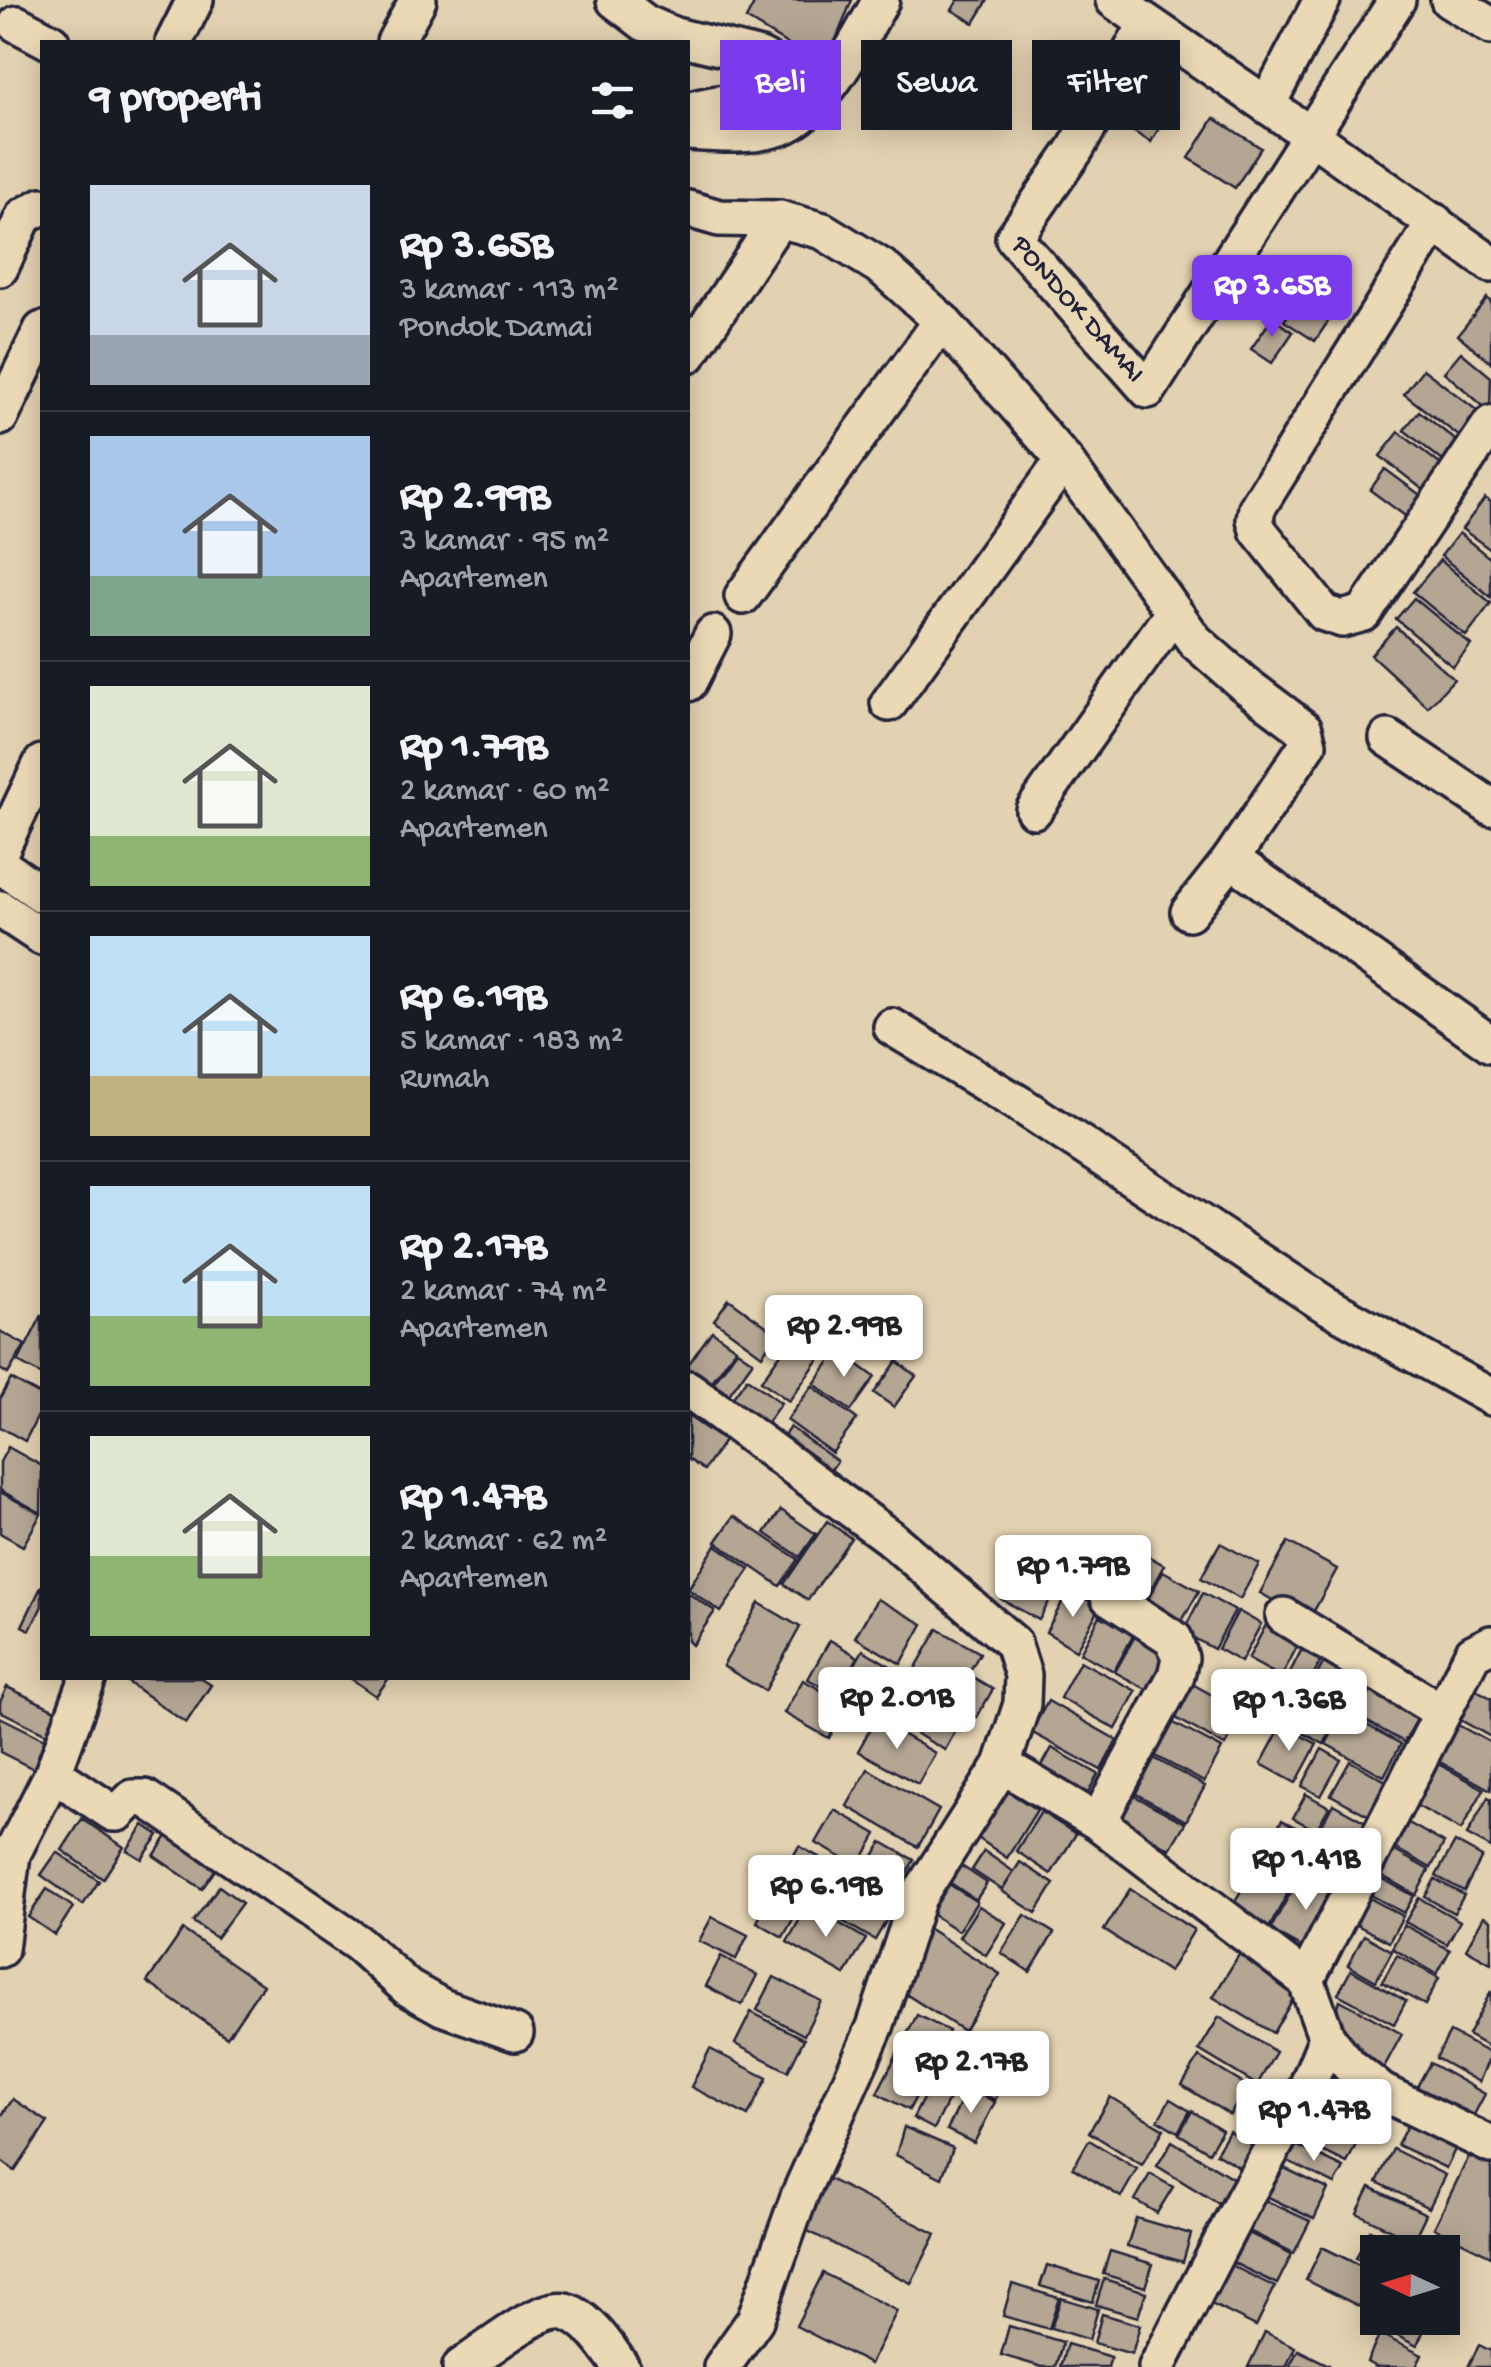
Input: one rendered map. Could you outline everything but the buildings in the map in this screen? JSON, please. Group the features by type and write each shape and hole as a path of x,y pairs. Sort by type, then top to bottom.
{"street":[{"path":"175,40 195,0"},
{"path":"396,40 418,0"},
{"path":"615,0 645,24 720,47"},
{"path":"841,69 880,0"},
{"path":"1114,0 1491,264"},
{"path":"1267,105 1322,0"},
{"path":"1310,134 1397,0"},
{"path":"1449,0 1491,26"},
{"path":"17,24 47,40"},
{"name":"PONDOK DAMAI","path":"1147,24 1075,150 1014,238 1148,390 1310,134"},
{"path":"690,111 720,103"},
{"path":"690,132 770,130"},
{"path":"0,268 22,208"},
{"path":"690,210 718,218 779,219 823,231 882,268 942,321 1064,460 1173,613 1207,652 1304,729 1308,744 1231,859 1189,912"},
{"path":"690,352 779,219"},
{"path":"1435,222 1257,508 1258,530 1324,613 1342,619 1364,613 1491,424"},
{"path":"743,596 942,321"},
{"path":"0,417 40,334"},
{"path":"889,703 1064,460"},
{"path":"1034,810 1173,613"},
{"path":"690,679 713,634"},
{"path":"1388,738 1491,807"},
{"path":"0,850 40,767"},
{"path":"1231,859 1491,1044"},
{"path":"0,865 40,893"},
{"path":"0,909 40,936"},
{"path":"892,1028 1021,1105 1323,1304 1491,1397"},
{"path":"690,1389 889,1537 1013,1644 1023,1675 1022,1704 1002,1764 918,1897 875,2027 800,2194 755,2320 722,2367"},
{"path":"1098,1822 1176,1676 1180,1658 1174,1639 1109,1597"},
{"path":"1284,1616 1442,1712"},
{"path":"1306,1980 1473,1652 1491,1644"},
{"path":"0,1949 6,1850 53,1773 87,1680"},
{"path":"1002,1764 1098,1822 1306,1980 1327,2038 1350,2066 1382,2092 1491,2145"},
{"path":"53,1773 113,1813 133,1798 145,1798 358,1944 408,1988 442,2007 515,2033"},
{"path":"1167,2364 1306,2088 1327,2038"},
{"path":"462,2367 546,2310 565,2311 583,2322 621,2367"}]}
